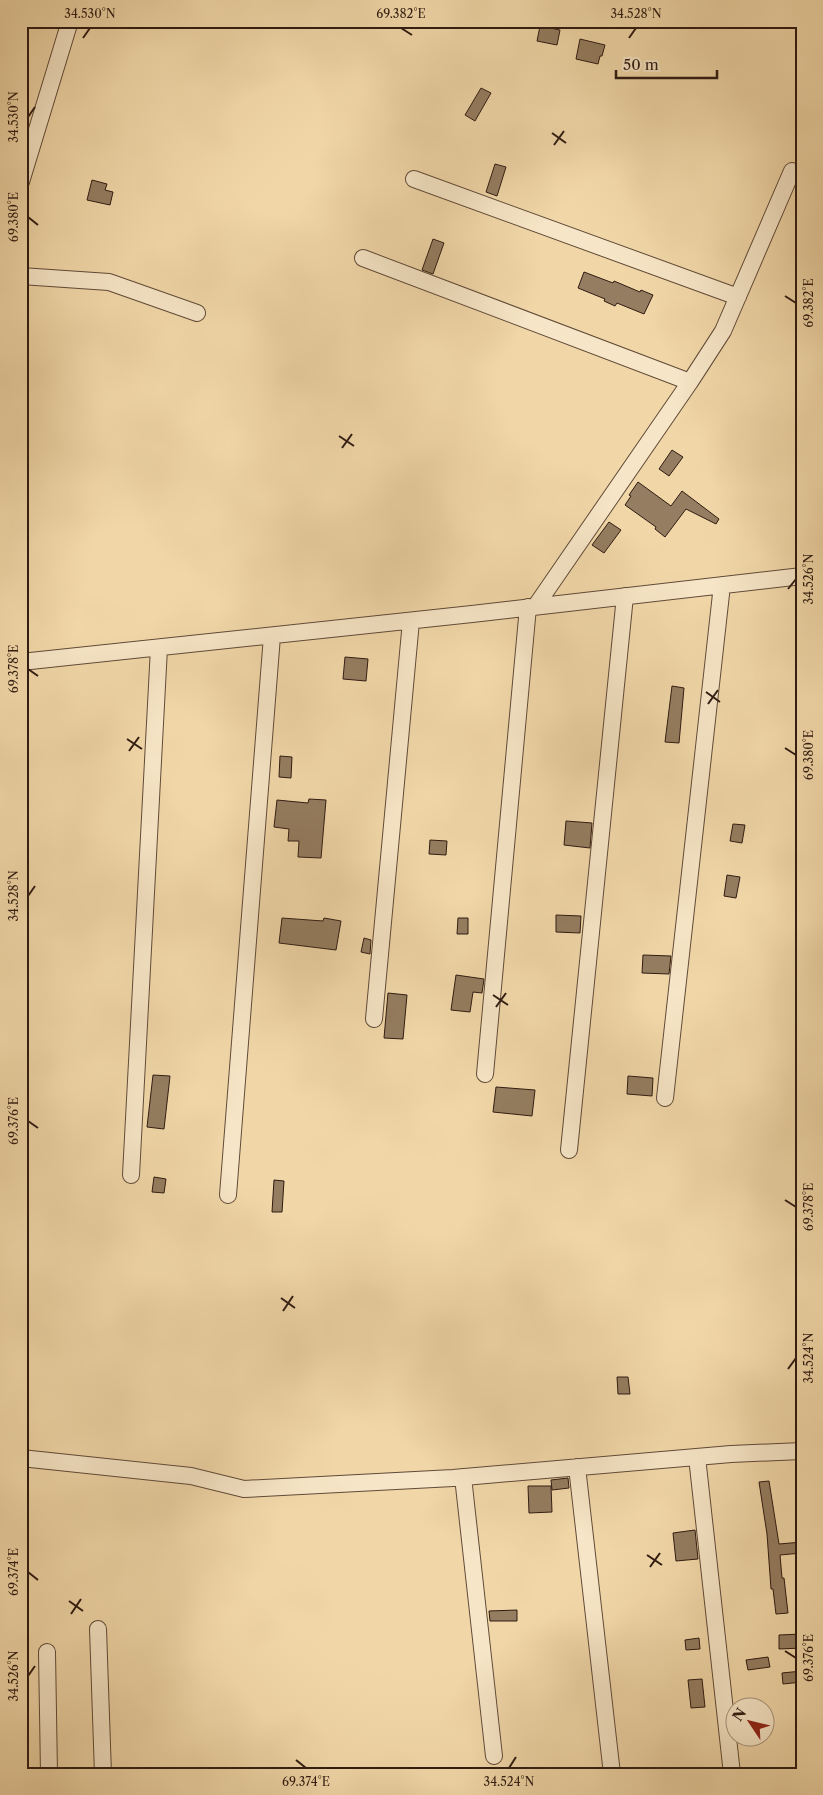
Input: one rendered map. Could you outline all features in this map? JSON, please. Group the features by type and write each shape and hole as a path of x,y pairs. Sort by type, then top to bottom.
{"street":[{"path":"21,182 70,21"},
{"path":"485,1074 531,607 690,382 723,331 792,171"},
{"path":"414,179 738,297"},
{"path":"363,258 690,382"},
{"path":"21,276 109,282 197,313"},
{"path":"21,662 411,621 802,576"},
{"path":"664,1098 722,585"},
{"path":"569,1150 625,596"},
{"path":"374,1019 411,621"},
{"path":"228,1195 272,636"},
{"path":"131,1175 159,648"},
{"path":"21,1458 191,1476 244,1489 463,1477 696,1457 802,1451"},
{"path":"696,1457 732,1774"},
{"path":"577,1467 612,1774"},
{"path":"463,1477 494,1756"},
{"path":"98,1629 104,1774"},
{"path":"47,1652 49,1774"}],"building":[{"path":"540,26 560,30 557,45 537,41"},
{"path":"580,39 605,45 598,64 576,59"},
{"path":"481,88 491,93 475,121 465,115"},
{"path":"495,164 506,167 497,196 486,192"},
{"path":"92,180 107,184 105,190 113,192 110,205 87,200"},
{"path":"433,239 444,243 433,274 422,270"},
{"path":"584,272 653,295 644,314 617,303 615,306 604,301 605,299 578,288"},
{"path":"672,450 683,457 669,476 659,469"},
{"path":"638,482 671,506 682,491 719,519 716,524 686,509 665,537 655,529 656,527 625,505"},
{"path":"609,522 621,530 604,553 592,545"},
{"path":"345,657 368,659 366,681 343,679"},
{"path":"672,686 684,688 679,743 665,742"},
{"path":"280,756 292,757 291,778 279,777"},
{"path":"309,799 326,800 321,858 298,857 299,841 288,841 289,829 274,827 277,800 308,803"},
{"path":"566,821 592,823 590,848 564,845"},
{"path":"733,824 745,825 742,843 730,841"},
{"path":"430,840 447,841 446,855 429,854"},
{"path":"727,875 740,877 736,898 724,896"},
{"path":"556,915 581,916 580,933 556,932"},
{"path":"282,918 323,921 324,918 341,921 336,950 279,943"},
{"path":"458,918 468,918 468,934 457,934"},
{"path":"364,938 371,940 370,954 361,952"},
{"path":"643,955 671,956 669,974 642,973"},
{"path":"456,975 484,979 482,993 473,992 470,1012 451,1010"},
{"path":"388,993 407,995 403,1039 384,1038"},
{"path":"153,1075 170,1076 164,1129 147,1127"},
{"path":"628,1076 653,1078 652,1096 627,1094"},
{"path":"496,1087 535,1090 532,1116 493,1112"},
{"path":"154,1177 166,1179 164,1193 152,1192"},
{"path":"274,1180 284,1181 282,1212 272,1212"},
{"path":"617,1377 628,1377 630,1394 618,1394"},
{"path":"568,1478 569,1488 552,1490 551,1480"},
{"path":"769,1481 779,1544 802,1542 802,1553 780,1555 788,1613 776,1614 773,1589 771,1589 767,1534 759,1482"},
{"path":"528,1486 551,1486 552,1512 529,1513"},
{"path":"695,1530 698,1559 676,1561 673,1533"},
{"path":"517,1610 517,1621 490,1621 489,1611"},
{"path":"802,1634 802,1648 779,1649 779,1635"},
{"path":"699,1638 700,1649 686,1650 685,1640"},
{"path":"768,1657 770,1667 748,1670 746,1660"},
{"path":"802,1671 802,1682 783,1684 782,1673"},
{"path":"702,1679 705,1707 691,1708 688,1680"}]}
